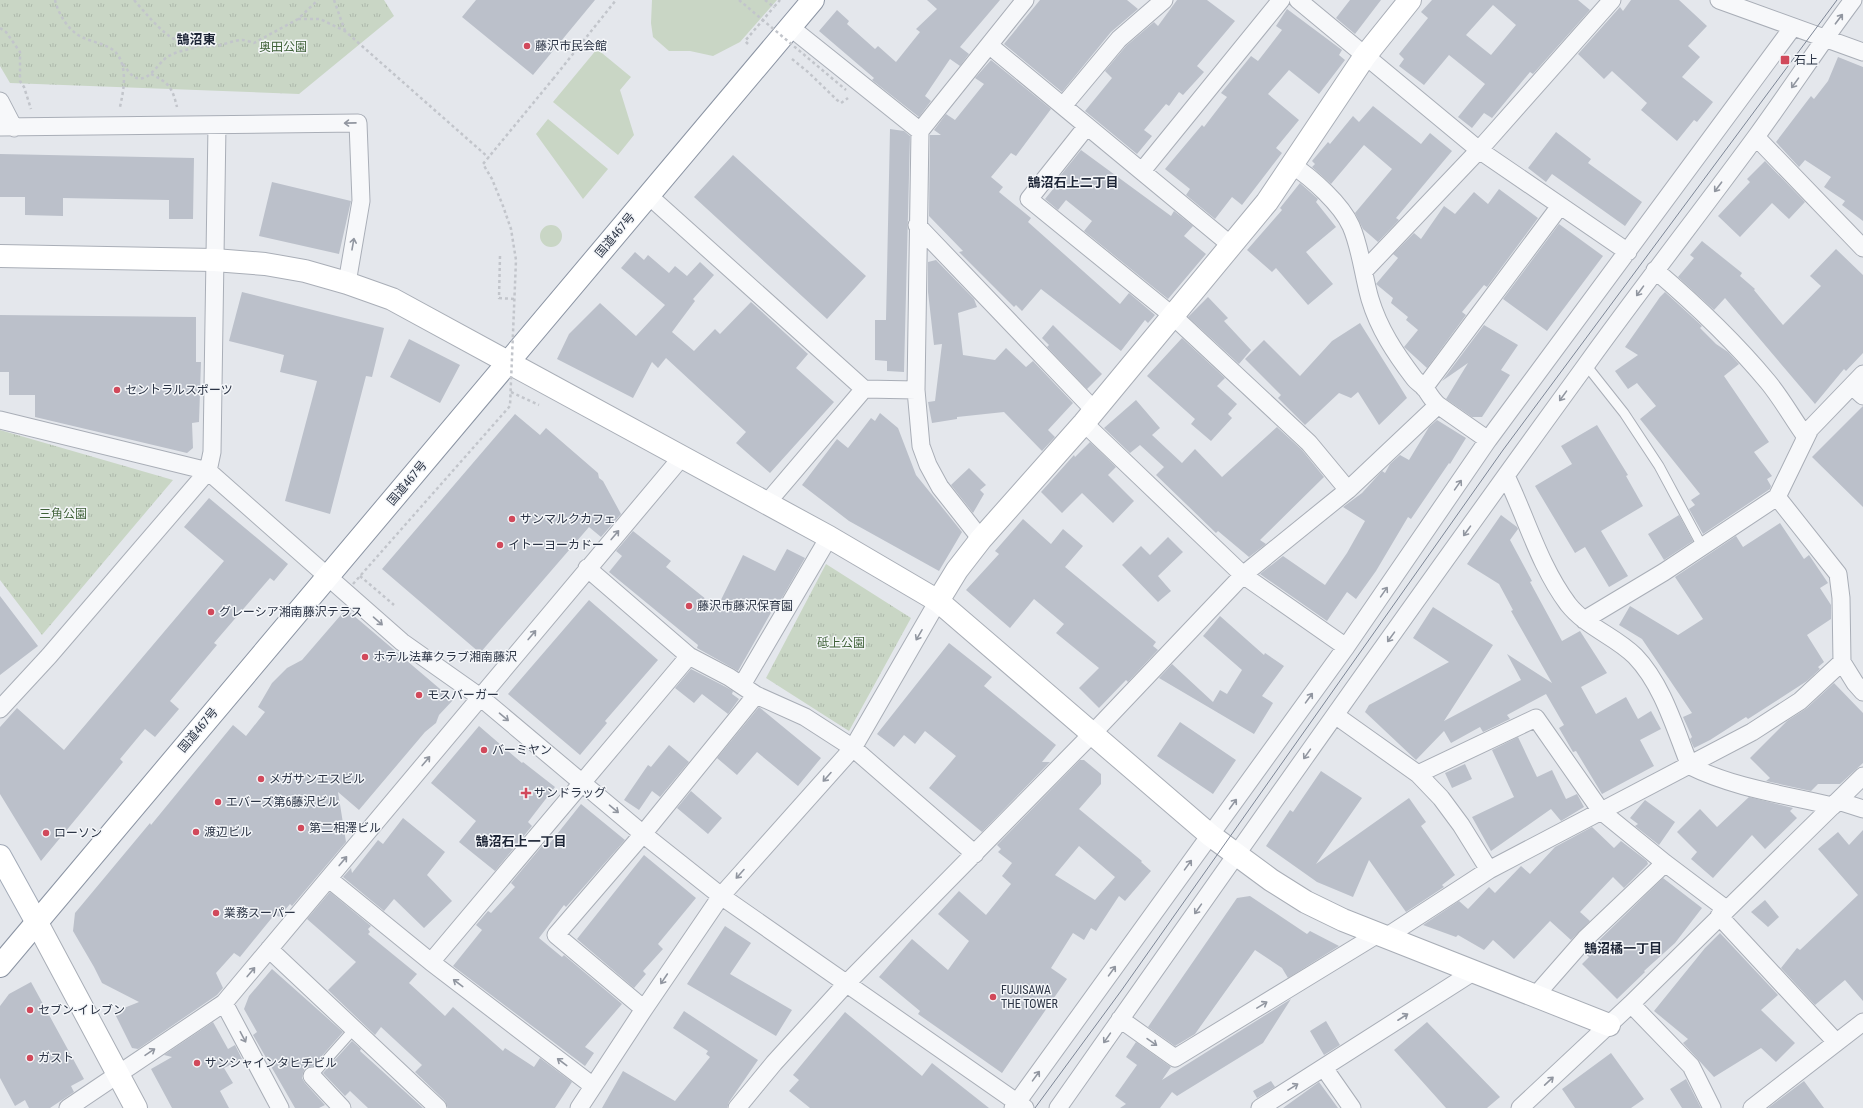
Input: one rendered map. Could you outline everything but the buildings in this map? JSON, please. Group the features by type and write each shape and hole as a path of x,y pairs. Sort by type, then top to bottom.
{"main road":[{"name":"国道467号","path":"0,966 36,921 328,577 813,0"},
{"path":"938,601 957,570 981,539 1089,416 1232,246 1267,202 1365,56 1410,0"},
{"path":"0,256 214,260 265,264 292,269 347,283 392,299 828,537 938,601 1210,835 1306,902 1343,920 1382,936 1609,1025"},
{"path":"0,856 136,1108"}],"street":[{"path":"981,539 940,487 928,465 921,446 916,390 917,226 920,131 1025,0"},
{"path":"1063,106 1119,39 1164,0"},
{"path":"1142,171 1281,0"},
{"path":"1298,0 1479,150 1628,252"},
{"path":"1364,271 1479,150 1612,0"},
{"path":"1719,0 1863,52"},
{"path":"1058,1108 1236,854 1506,476 1655,270 1756,137 1805,69 1824,38 1853,0"},
{"path":"790,27 920,131"},
{"path":"0,420 208,471 402,642 480,697 643,834 721,896 1018,1106 1210,835 1346,647 1488,440 1793,27"},
{"path":"989,45 1232,246"},
{"path":"0,101 7,128 358,123 361,201 347,283"},
{"path":"0,709 49,656 208,471 212,452 217,125"},
{"path":"1087,126 1029,199 1173,316 1309,443 1348,490"},
{"path":"1756,137 1863,248"},
{"path":"1292,166 1306,175 1320,188 1338,207 1350,225 1364,271 1370,298 1384,334 1414,379 1424,388 1432,400 1438,405 1488,440"},
{"path":"648,196 864,389 916,390"},
{"path":"1424,388 1560,206"},
{"path":"917,226 1089,416 1243,575 1346,647"},
{"path":"1655,270 1690,300 1730,339 1769,383 1806,437"},
{"path":"1584,620 1664,572 1776,497 1810,429 1859,385"},
{"path":"766,504 864,389"},
{"path":"737,1108 774,1063 846,984 1092,734 1243,575 1348,490 1438,405"},
{"path":"68,1108 224,1002 681,458"},
{"path":"1506,476 1516,496 1531,537 1544,565 1569,605 1584,620 1634,655 1648,672 1662,698 1690,766 1704,773 1748,786 1863,809"},
{"path":"1776,497 1838,574 1841,598 1842,662 1855,683 1863,692"},
{"path":"644,1009 556,935 643,834 749,690 828,537"},
{"path":"588,568 689,656 749,690 805,717 852,748 975,854"},
{"path":"579,1108 721,896 852,748 938,601"},
{"path":"430,962 689,656"},
{"path":"1120,1019 1175,1058 1382,936 1489,870 1690,766 1752,732 1800,701 1842,662"},
{"path":"1335,715 1418,774 1441,798 1461,825 1489,870"},
{"path":"1418,774 1536,718 1601,811 1722,912 1836,1042"},
{"path":"1520,1108 1631,1004 1722,912 1863,776"},
{"path":"1536,996 1585,939 1664,863"},
{"path":"328,879 430,962 593,1086"},
{"path":"269,949 438,1108"},
{"path":"1260,1108 1473,972"},
{"path":"224,1002 280,1108"},
{"path":"1631,1004 1691,1066 1712,1108"},
{"path":"1752,1108 1863,1022"},
{"path":"1324,1068 1352,1108"},
{"path":"312,1076 342,1108"}],"lane":[{"path":"1586,365 1624,413 1659,466 1702,546"},
{"path":"312,1076 354,1029"}],"path":[{"path":"55,0 62,18 78,35 101,43 111,48 118,55 122,64 124,86 116,127"},
{"path":"134,0 158,27 168,35 185,45 196,47"},
{"path":"122,64 138,78 144,78 151,74 157,65 169,56 196,47 228,44 242,40 254,43 298,19 318,0"},
{"path":"334,0 345,31"},
{"path":"353,584 510,406 516,260 511,229 492,179 484,164 616,0"},
{"path":"739,0 846,90 849,96 847,100 841,103 792,59"},
{"path":"765,0 774,7"},
{"path":"748,44 745,41 780,0"},
{"path":"298,19 320,19 345,31 489,158"},
{"path":"0,28 6,32 20,52 20,81 24,87 36,127"},
{"path":"151,74 165,81 173,91 182,126"},
{"path":"500,256 499,298 514,299"},
{"path":"511,392 545,408"},
{"path":"360,576 394,605"}],"green space":[{"name":"奥田公園","path":"0,0 384,0 394,16 299,94 10,83 0,66"},
{"path":"652,0 777,0 740,42 713,56 690,51 669,51 653,37 651,23"},
{"path":"597,49 631,77 620,90 634,135 618,155 553,102"},
{"path":"548,119 608,169 583,199 536,134"},
{"path":"551,225 555,226 561,232 561,240 555,246 551,247 547,246 541,240 540,236 541,232 547,226"},
{"name":"三角公園","path":"0,430 173,480 42,635 0,580"},
{"name":"砥上公園","path":"826,564 911,618 849,731 766,678"}],"tram line":[{"path":"1035,1108 1121,991 1503,450 1837,0"}],"place":[{"name":"藤沢市民会館","path":"527,46"},
{"name":"石上","path":"1785,60"},
{"name":"セントラルスポーツ","path":"117,390"},
{"name":"サンマルクカフェ","path":"512,519"},
{"name":"イトーヨーカドー","path":"500,545"},
{"name":"藤沢市藤沢保育園","path":"689,606"},
{"name":"グレーシア湘南藤沢テラス","path":"211,612"},
{"name":"ホテル法華クラブ湘南藤沢","path":"365,657"},
{"name":"モスバーガー","path":"419,695"},
{"name":"バーミヤン","path":"484,750"},
{"name":"メガサンエスビル","path":"261,779"},
{"name":"サンドラッグ","path":"526,793"},
{"name":"エバーズ第6藤沢ビル","path":"218,802"},
{"name":"第二相澤ビル","path":"301,828"},
{"name":"渡辺ビル","path":"196,832"},
{"name":"ローソン","path":"46,833"},
{"name":"業務スーパー","path":"216,913"},
{"name":"FUJISAWA THE TOWER","path":"993,997"},
{"name":"セブン-イレブン","path":"30,1010"},
{"name":"ガスト","path":"30,1058"},
{"name":"サンシャインタヒチビル","path":"197,1063"}],"district":[{"name":"鵠沼東","path":"196,39"},
{"name":"鵠沼石上二丁目","path":"1073,182"},
{"name":"鵠沼石上一丁目","path":"521,841"},
{"name":"鵠沼橘一丁目","path":"1623,948"}]}
